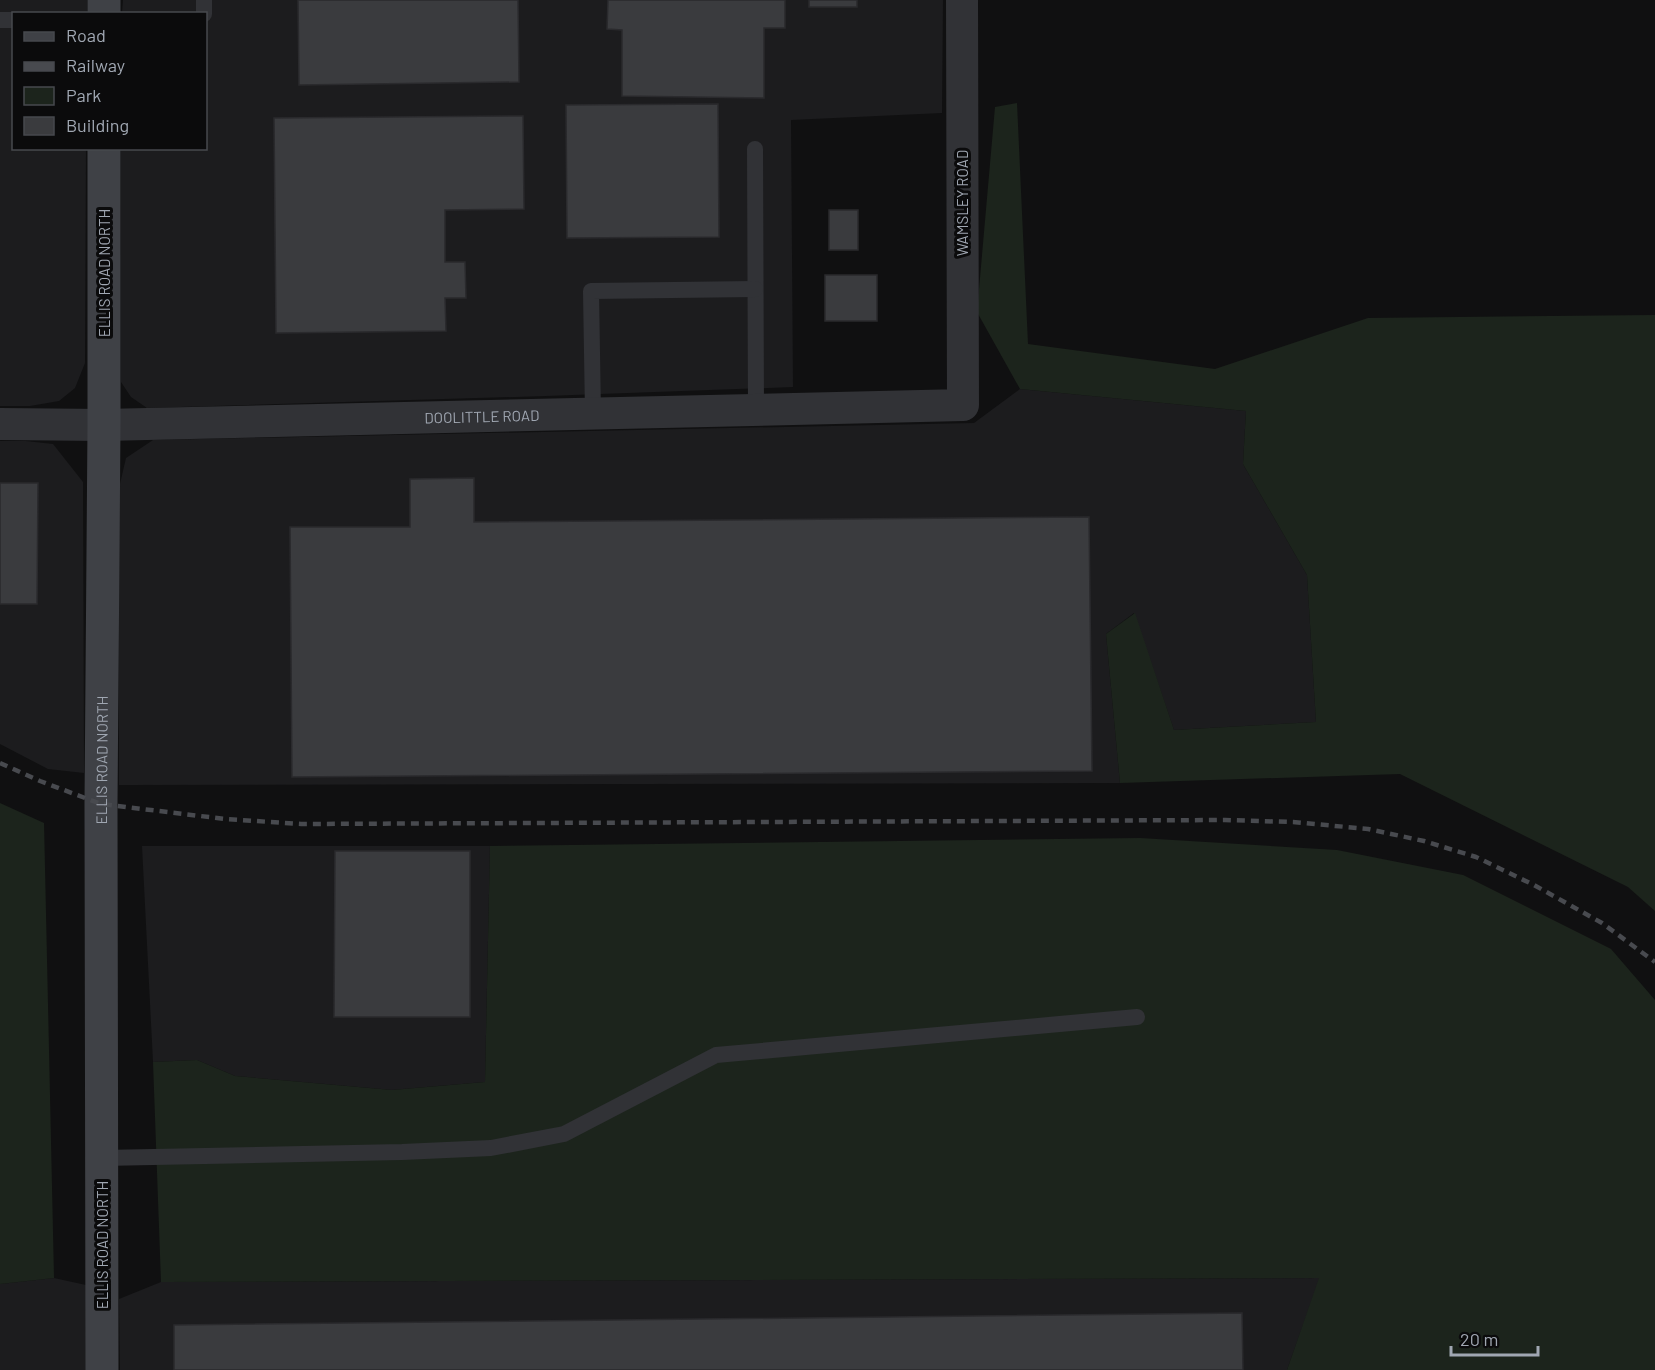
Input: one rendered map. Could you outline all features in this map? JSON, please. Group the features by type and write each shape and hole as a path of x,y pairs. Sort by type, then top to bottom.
{"street":[{"name":"WAMSLEY ROAD","path":"962,0 963,405"},
{"name":"ELLIS ROAD NORTH","path":"102,1370 101,804 104,150"},
{"name":"DOOLITTLE ROAD","path":"0,424 104,425 963,405"}],"lane":[{"path":"755,149 756,410"},
{"path":"593,414 591,291 756,289"},
{"path":"102,1158 491,1148 564,1134 716,1055 1137,1017"}],"shaded area":[{"path":"0,0 87,0 87,12 12,12 12,150 86,150 85,363 75,388 59,401 30,406 0,406"},
{"path":"123,0 943,0 942,113 791,120 793,387 147,408 131,397 121,382 121,150 207,150 207,12 122,12"},
{"path":"1020,389 1246,411 1243,464 1307,575 1316,722 1174,730 1134,613 1106,634 1120,783 119,785 119,488 126,458 153,440 974,423"},
{"path":"0,441 53,444 83,482 84,773 48,769 0,744"},
{"path":"142,846 490,846 485,1082 392,1090 235,1076 197,1060 153,1062"},
{"path":"54,1278 86,1285 87,1370 0,1370 0,1284"},
{"path":"1320,1278 1287,1370 120,1370 119,1299 161,1282"}],"green space":[{"path":"1017,103 1028,344 1215,369 1368,318 1655,315 1655,911 1628,887 1400,774 1120,783 1106,634 1135,613 1174,730 1316,722 1307,575 1243,464 1246,411 1020,389 977,312 995,107"},
{"path":"0,803 44,823 54,1278 0,1284"},
{"path":"1140,838 1337,850 1463,875 1611,949 1655,1000 1655,1370 1287,1370 1319,1278 161,1282 153,1062 197,1060 235,1076 392,1090 485,1082 490,846"}],"building":[{"path":"298,0 518,0 519,82 299,85"},
{"path":"608,0 785,0 785,28 764,28 764,98 622,96 622,30 607,29"},
{"path":"809,0 857,0 857,7 809,7"},
{"path":"718,104 719,237 567,238 566,105"},
{"path":"523,116 524,209 445,210 445,262 465,262 466,298 445,298 446,331 276,333 274,118"},
{"path":"829,210 858,210 858,250 829,250"},
{"path":"825,275 877,275 877,321 825,321"},
{"path":"474,478 474,522 1089,517 1092,771 292,777 290,527 410,527 410,479"},
{"path":"0,483 38,483 37,604 0,604"},
{"path":"335,851 470,851 470,1017 334,1017"},
{"path":"1242,1313 1243,1370 174,1370 174,1325"}],"railway":[{"path":"0,763 101,804 225,819 301,824 1225,820 1293,822 1368,829 1424,841 1476,857 1534,885 1602,923 1655,962"}]}
